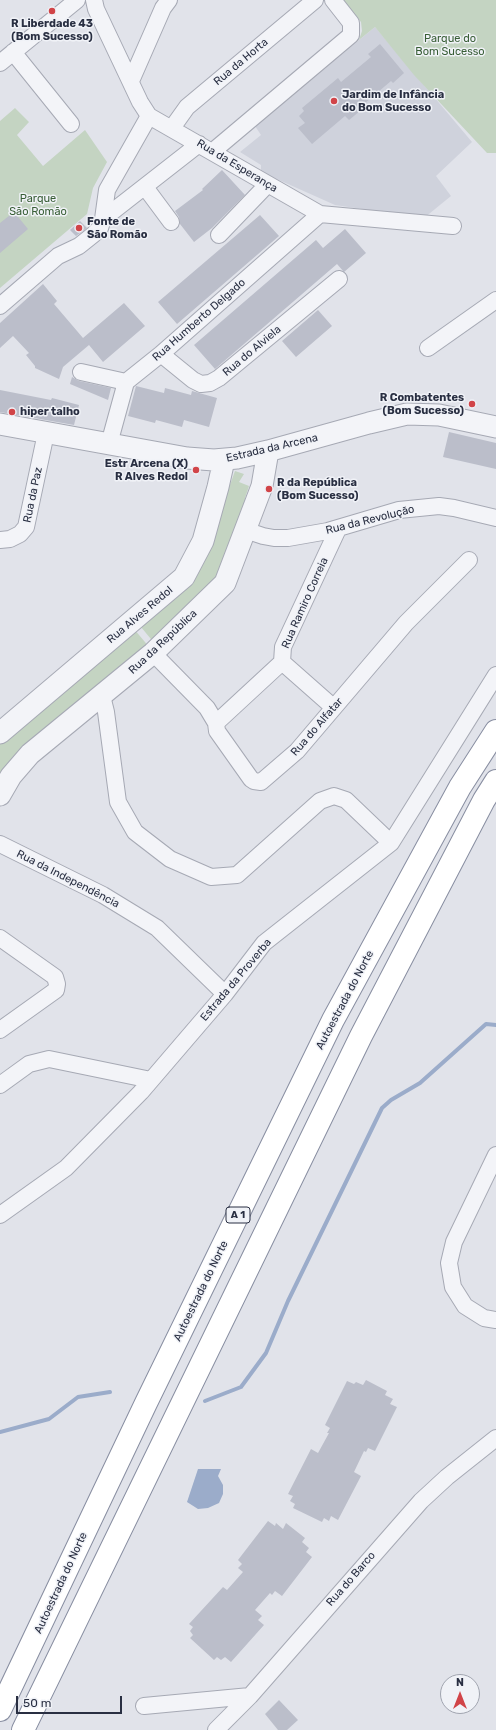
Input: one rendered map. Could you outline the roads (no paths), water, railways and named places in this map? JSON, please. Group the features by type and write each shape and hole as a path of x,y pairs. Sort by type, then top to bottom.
{"highway":[{"name":"Autoestrada do Norte","path":"0,1710 146,1403 333,1020 460,787 496,731"},
{"path":"23,1730 360,1036 496,781"}],"street":[{"path":"0,63 77,0"},
{"path":"0,306 58,256 79,246 100,228 103,219 107,190 149,116 130,81 94,0"},
{"path":"130,81 163,8 169,0"},
{"name":"Rua da Horta","path":"172,128 187,106 315,0"},
{"path":"103,219 145,187 206,148 351,35 351,23 333,0"},
{"path":"13,52 71,124"},
{"name":"Rua da Esperança","path":"149,116 320,214 453,226"},
{"path":"218,235 267,185"},
{"path":"145,187 171,222"},
{"name":"Rua Humberto Delgado","path":"126,382 161,354 320,214"},
{"name":"Rua do Alviela","path":"161,354 193,380 201,384 210,383 219,378 339,279"},
{"path":"428,348 496,300"},
{"path":"81,372 126,382 109,444"},
{"name":"Estrada da Arcena","path":"0,424 187,458 224,460 268,451 407,414 426,414 496,427"},
{"name":"Rua da Paz","path":"0,540 15,537 20,534 26,526 46,433"},
{"name":"Rua da República","path":"0,795 11,776 30,754 153,653 225,583 262,486 268,451"},
{"name":"Rua Alves Redol","path":"0,733 184,577 203,541 224,460"},
{"name":"Rua da Revolução","path":"245,530 274,538 288,538 338,529 399,510 439,506 496,518"},
{"name":"Rua Ramiro Correia","path":"216,723 282,662 283,647 338,529"},
{"name":"Rua do Alfatar","path":"153,653 207,708 216,723 217,731 251,779 261,782 297,751 406,623 469,560"},
{"path":"282,662 334,707"},
{"name":"Estrada da Proverba","path":"0,1215 66,1168 151,1080 225,994 264,943 392,843 496,675"},
{"path":"102,696 106,712 118,802 135,832 170,859 211,877 237,875 320,801 334,796 346,800 392,843"},
{"name":"Rua da Independência","path":"0,844 103,895 157,928 225,994"},
{"path":"0,938 55,977 57,984 56,990 0,1030"},
{"path":"0,1085 29,1064 49,1059 151,1080"},
{"path":"496,1155 454,1242 449,1263 453,1287 465,1306 484,1318 496,1320"},
{"name":"Rua do Barco","path":"216,1730 250,1696 421,1501 447,1477 496,1438"},
{"path":"144,1706 250,1696"}],"water":[{"path":"198,1469 221,1469 218,1476 223,1485 223,1494 219,1503 208,1508 198,1509 187,1502"}],"waterway":[{"path":"205,1401 241,1387 266,1353 288,1301 382,1108 391,1100 420,1083 486,1024 496,1025"},
{"path":"0,1432 49,1419 78,1397 110,1392"}],"place":[{"name":"R Liberdade 43 (Bom Sucesso)","path":"52,11"},
{"name":"Jardim de Infância do Bom Sucesso","path":"334,101"},
{"name":"Fonte de São Romão","path":"79,228"},
{"name":"R Combatentes (Bom Sucesso)","path":"472,404"},
{"name":"hiper talho","path":"12,412"},
{"name":"Estr Arcena (X) R Alves Redol","path":"196,470"},
{"name":"R da República (Bom Sucesso)","path":"269,489"}],"park label":[{"name":"Parque do Bom Sucesso","path":"450,45"},
{"name":"Parque São Romão","path":"38,205"}]}
